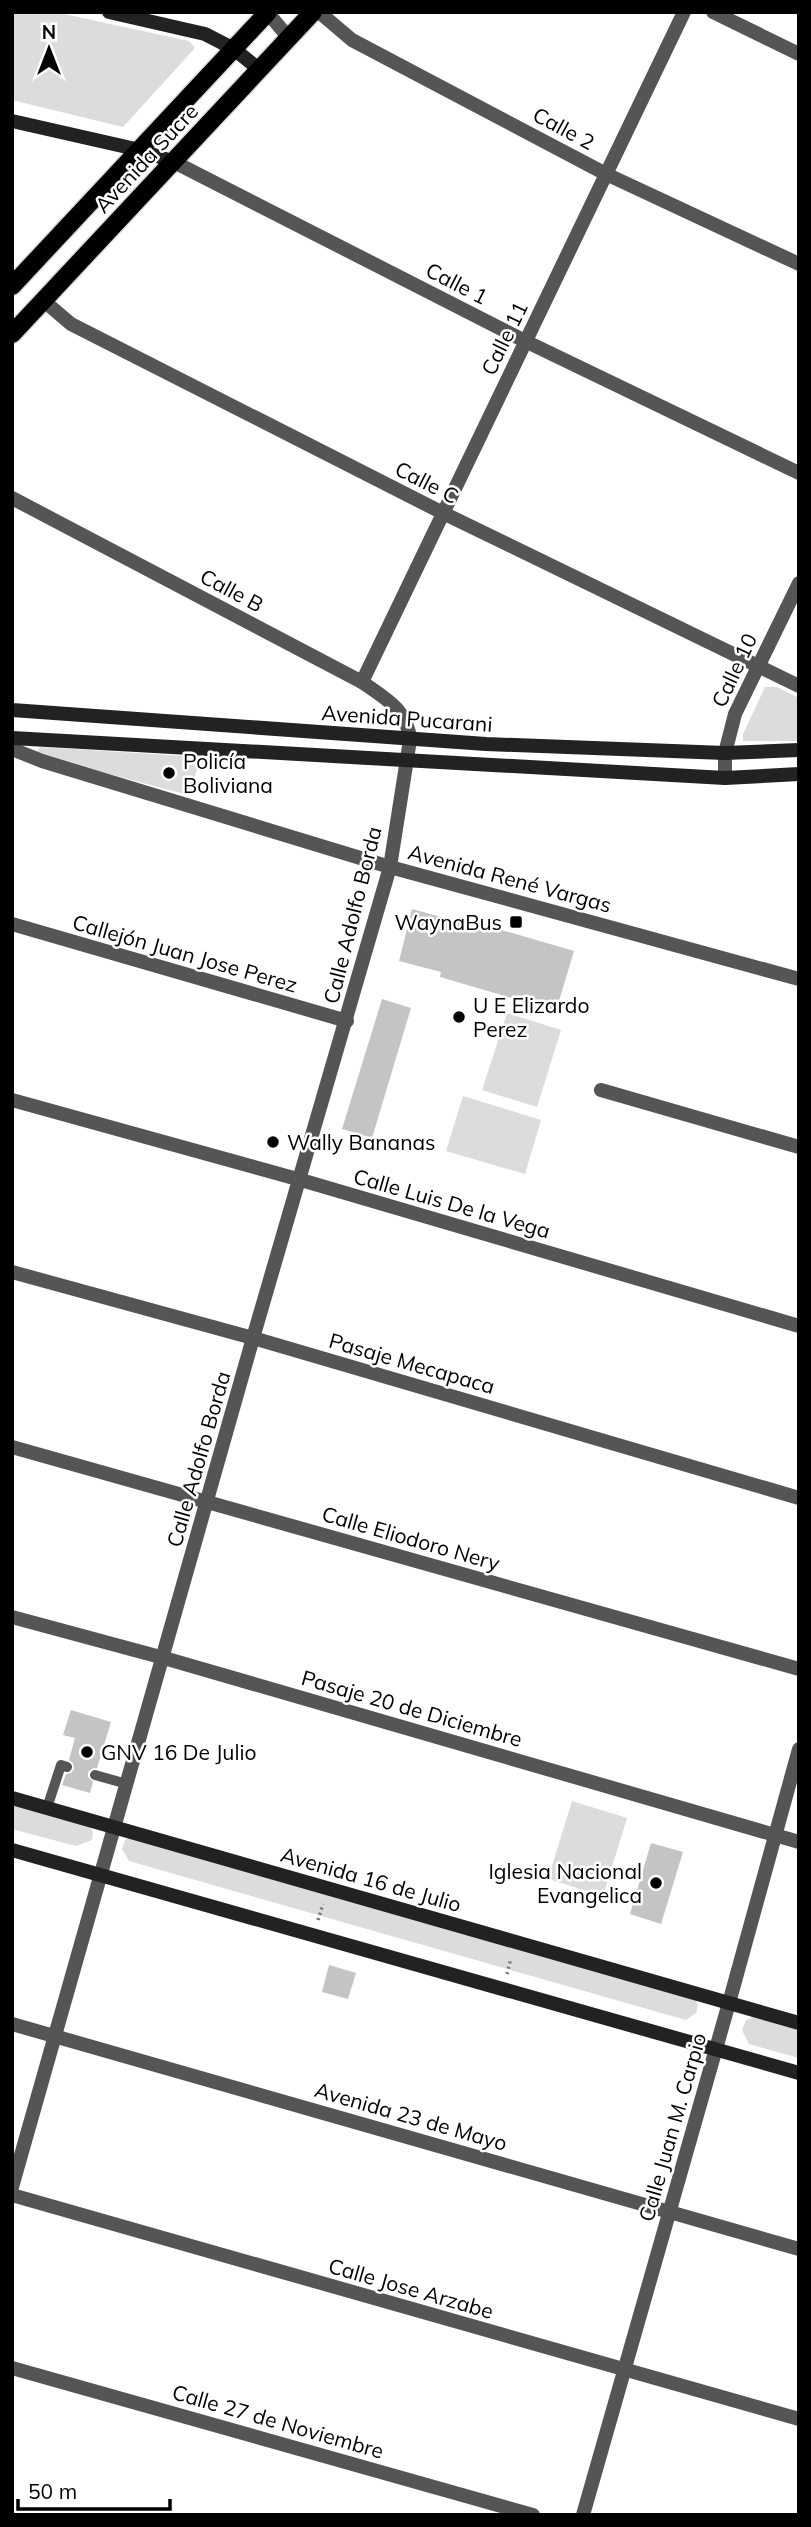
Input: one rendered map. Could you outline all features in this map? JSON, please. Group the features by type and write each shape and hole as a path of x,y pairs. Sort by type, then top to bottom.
{"main road":[{"path":"109,12 205,34 234,50 260,70"},
{"name":"Avenida Sucre","path":"12,334 313,12"},
{"name":"Avenida Sucre","path":"12,286 268,13"},
{"path":"12,121 140,150 174,162"},
{"name":"Avenida Pucarani","path":"12,709 410,740 724,753 799,750"},
{"name":"Avenida Pucarani","path":"12,738 725,778 799,774"},
{"name":"Avenida 16 de Julio","path":"12,1798 799,2023"},
{"path":"12,1850 799,2073"}],"street":[{"name":"Calle 2","path":"319,12 352,40 606,174 799,264"},
{"name":"Calle 11","path":"362,682 684,12"},
{"path":"713,12 799,54"},
{"path":"268,13 289,38"},
{"name":"Calle 1","path":"174,162 525,341 799,473"},
{"name":"Calle C","path":"44,301 71,324 443,513 799,686"},
{"name":"Calle B","path":"12,498 362,682 389,701 403,715 409,727 410,740"},
{"name":"Calle 10","path":"725,778 724,753 735,714 799,583"},
{"name":"Calle Adolfo Borda","path":"12,2187 390,867 410,740"},
{"name":"Avenida René Vargas","path":"12,749 42,761 390,867 799,979"},
{"name":"Callejón Juan Jose Perez","path":"12,924 347,1021"},
{"path":"601,1090 799,1147"},
{"name":"Calle Luis De la Vega","path":"12,1100 301,1180 799,1326"},
{"name":"Pasaje Mecapaca","path":"12,1272 253,1338 799,1498"},
{"name":"Calle Eliodoro Nery","path":"12,1447 799,1669"},
{"name":"Pasaje 20 de Diciembre","path":"12,1617 799,1842"},
{"name":"Calle Juan M. Carpio","path":"583,2515 799,1749"},
{"name":"Avenida 23 de Mayo","path":"12,2024 799,2249"},
{"name":"Calle Jose Arzabe","path":"12,2195 799,2419"},
{"name":"Calle 27 de Noviembre","path":"12,2368 533,2515"}],"lane":[{"path":"47,1808 61,1765 67,1766"},
{"path":"95,1774 127,1784"}],"path":[{"path":"314,1936 328,1888"},
{"path":"502,1989 516,1942"}],"shaded area":[{"path":"12,12 55,12 189,41 195,48 123,127 12,100"},
{"path":"765,687 777,687 799,698 799,741 743,741 743,734"},
{"path":"40,747 202,757 188,795 35,754"},
{"path":"507,1013 561,1030 537,1107 482,1090"},
{"path":"463,1096 541,1120 525,1174 446,1151"},
{"path":"12,1800 88,1824 93,1832 92,1840 76,1846 12,1829"},
{"path":"572,1801 627,1818 603,1896 548,1879"},
{"path":"130,1837 695,2000 698,2005 696,2013 686,2020 129,1861 122,1849 125,1840"},
{"path":"754,2017 799,2030 799,2058 749,2044 742,2030 746,2020"}],"building":[{"path":"412,909 456,921 457,917 574,951 556,1011 440,977 441,972 399,961"},
{"path":"382,999 411,1008 372,1138 342,1129"},
{"name":"GNV 16 De Julio","path":"71,1710 111,1722 97,1768 88,1772 88,1777 93,1782 90,1793 62,1785 66,1774 74,1769 69,1760 75,1738 63,1735"},
{"name":"Iglesia Nacional Evangelica","path":"651,1843 683,1852 661,1924 630,1914"},
{"path":"329,1965 356,1973 348,1999 322,1992"}],"place":[{"name":"Policía Boliviana","path":"169,773"},
{"name":"WaynaBus","path":"516,922"},
{"name":"U E Elizardo Perez","path":"459,1017"},
{"name":"Wally Bananas","path":"273,1142"},
{"name":"GNV 16 De Julio","path":"87,1752"},
{"name":"Iglesia Nacional Evangelica","path":"656,1883"}]}
